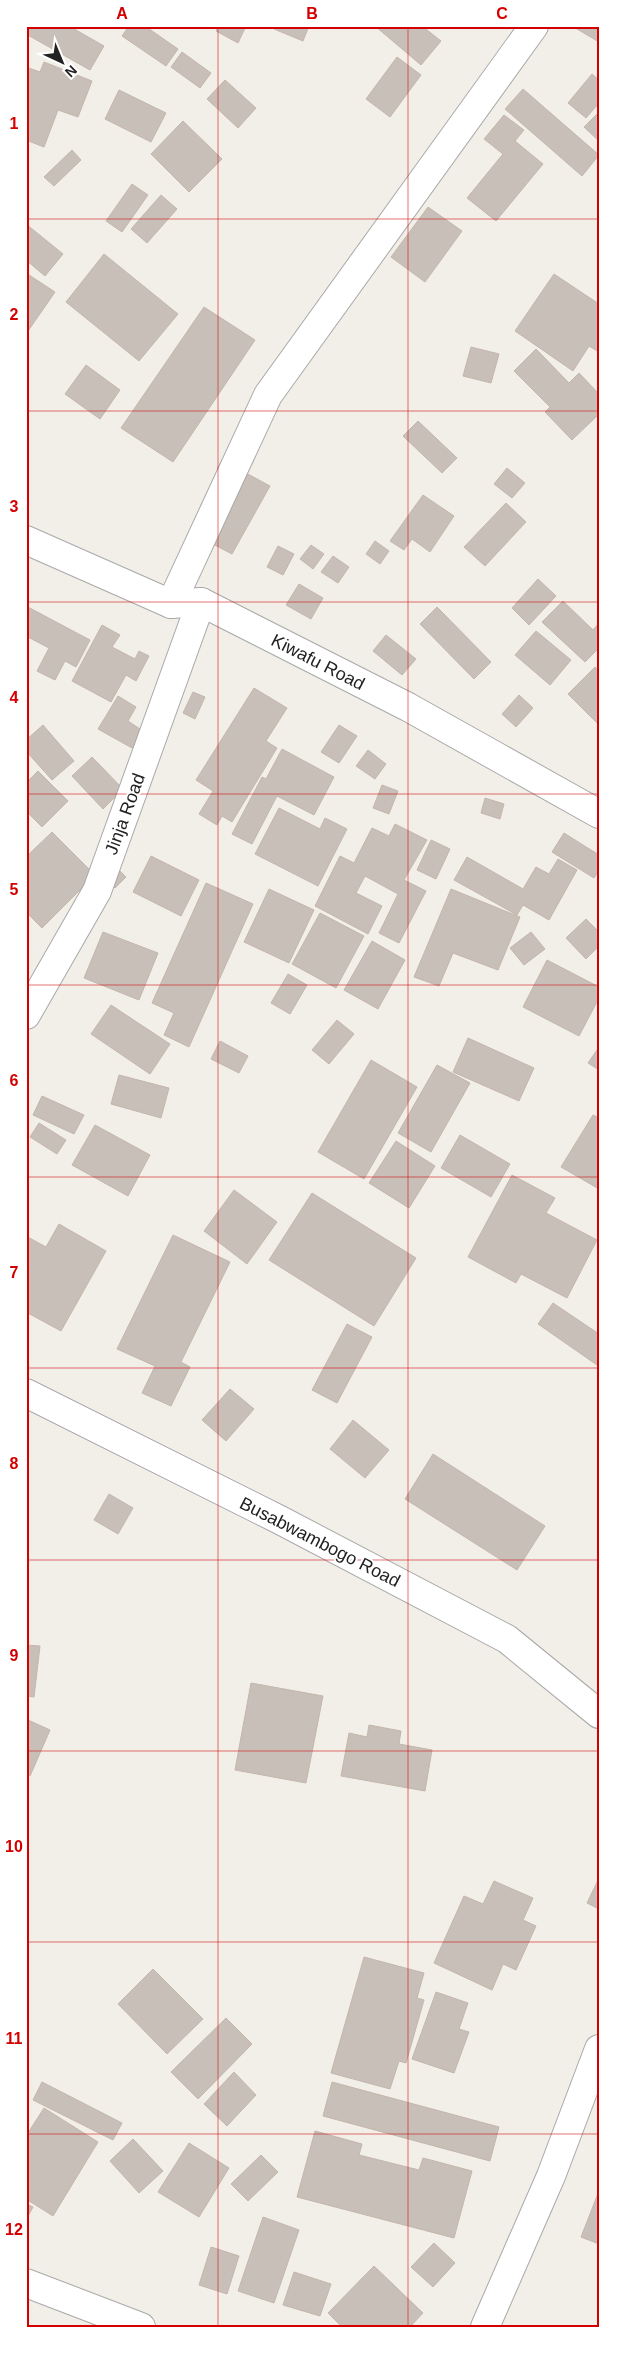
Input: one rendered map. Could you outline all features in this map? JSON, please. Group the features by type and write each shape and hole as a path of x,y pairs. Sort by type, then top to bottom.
{"street":[{"path":"171,604 268,395 534,26"},
{"path":"26,540 171,604 201,602"},
{"name":"Kiwafu Road","path":"201,602 408,707 599,814"},
{"name":"Jinja Road","path":"26,1015 97,891 201,602"},
{"name":"Busabwambogo Road","path":"26,1393 280,1520 507,1639 599,1714"},
{"path":"485,2327 551,2176 599,2049"},
{"path":"26,2283 141,2327"}],"building":[{"path":"26,26 69,26 104,46 90,70 26,34"},
{"path":"129,26 145,26 178,49 166,66 122,36"},
{"path":"219,26 246,26 238,43 216,31"},
{"path":"275,26 309,26 303,41 274,29"},
{"path":"375,26 422,26 441,41 421,65"},
{"path":"572,26 599,26 599,42"},
{"path":"182,52 211,73 200,88 171,67"},
{"path":"397,57 421,75 390,117 366,99"},
{"path":"44,62 92,81 78,117 58,110 44,147 26,140 26,67 40,72"},
{"path":"592,74 599,80 599,103 586,118 568,103"},
{"path":"225,80 256,108 238,128 207,99"},
{"path":"523,89 599,155 582,176 505,109"},
{"path":"119,90 166,113 151,142 105,119"},
{"path":"599,112 599,141 584,127"},
{"path":"504,115 524,130 515,141 543,164 496,221 467,198 503,154 484,139"},
{"path":"183,121 222,159 189,192 151,154"},
{"path":"72,150 81,160 54,186 44,177"},
{"path":"132,184 148,195 122,232 106,221"},
{"path":"161,195 177,209 147,243 131,229"},
{"path":"428,207 462,231 425,282 391,257"},
{"path":"26,224 63,254 45,276 26,260"},
{"path":"104,254 178,314 139,361 66,302"},
{"path":"26,273 55,292 26,334"},
{"path":"554,274 599,304 599,352 589,346 573,371 515,331"},
{"path":"204,307 255,340 173,462 121,428"},
{"path":"471,347 499,354 491,383 463,376"},
{"path":"536,349 569,383 579,373 599,394 599,414 572,440 545,412 550,407 514,371"},
{"path":"86,365 120,390 100,419 65,394"},
{"path":"418,421 457,458 442,473 403,436"},
{"path":"222,460 270,486 232,554 205,540 219,515 201,505 215,480 232,478 217,469"},
{"path":"507,468 525,483 512,498 494,484"},
{"path":"423,495 454,516 430,552 412,539 404,550 390,541"},
{"path":"506,503 526,522 485,566 464,547"},
{"path":"375,541 389,551 380,564 366,554"},
{"path":"311,545 324,554 313,569 300,559"},
{"path":"278,546 294,554 283,575 267,567"},
{"path":"333,556 349,567 338,583 321,572"},
{"path":"538,579 556,596 529,625 512,608"},
{"path":"299,584 323,598 311,619 286,605"},
{"path":"563,601 593,630 599,623 599,648 585,662 542,622"},
{"path":"26,606 90,640 76,667 65,661 55,680 37,671 49,648 26,636"},
{"path":"437,607 491,662 474,679 420,624"},
{"path":"102,625 120,635 112,647 135,659 139,651 149,656 136,681 126,675 111,702 72,681"},
{"path":"536,631 571,660 550,685 515,655"},
{"path":"386,635 416,659 402,675 373,651"},
{"path":"595,667 599,671 599,725 568,694"},
{"path":"254,688 287,708 266,741 277,748 232,822 222,816 217,825 199,814 213,791 196,780"},
{"path":"193,692 205,697 195,719 183,713"},
{"path":"519,695 533,708 516,727 502,714"},
{"path":"118,696 136,707 128,721 143,731 132,748 98,729"},
{"path":"43,725 74,761 52,780 26,751 26,740"},
{"path":"339,725 357,736 339,763 321,752"},
{"path":"282,749 334,777 314,815 277,796 252,844 232,834 262,777 266,779"},
{"path":"368,750 386,764 375,779 356,766"},
{"path":"92,757 123,789 103,809 72,776"},
{"path":"38,771 68,801 42,827 26,811 26,783"},
{"path":"382,785 398,791 389,814 373,808"},
{"path":"485,798 504,804 500,819 481,813"},
{"path":"279,808 320,829 325,818 347,829 318,886 255,854"},
{"path":"395,824 427,840 404,880 426,891 399,943 379,933 398,894 365,876 356,893 382,906 368,934 315,906 340,856 354,863 372,828 389,836"},
{"path":"52,832 95,875 42,928 26,912 26,857"},
{"path":"564,833 599,855 599,870 594,878 552,852"},
{"path":"431,840 450,849 436,879 417,870"},
{"path":"151,856 199,880 181,916 133,892"},
{"path":"467,857 523,889 536,867 549,874 558,859 577,870 549,920 523,905 517,915 454,880"},
{"path":"117,868 126,877 115,888 107,880"},
{"path":"206,883 253,904 189,1047 164,1035 174,1013 152,1003"},
{"path":"269,889 314,910 289,963 244,942"},
{"path":"451,889 520,917 498,970 453,953 439,986 414,977"},
{"path":"320,913 364,936 336,988 292,964"},
{"path":"586,919 599,932 599,946 586,959 566,938"},
{"path":"103,932 158,953 139,1000 84,978"},
{"path":"531,932 545,949 524,965 510,948"},
{"path":"372,941 405,960 378,1009 344,990"},
{"path":"547,960 599,987 599,998 579,1036 523,1007"},
{"path":"288,974 307,985 290,1014 271,1003"},
{"path":"111,1005 170,1044 150,1074 91,1034"},
{"path":"337,1020 354,1034 329,1064 312,1050"},
{"path":"468,1038 534,1068 519,1101 453,1072"},
{"path":"220,1041 248,1056 239,1073 211,1059"},
{"path":"599,1047 599,1070 588,1063"},
{"path":"371,1060 417,1087 364,1179 318,1152"},
{"path":"437,1065 470,1083 431,1152 398,1133"},
{"path":"119,1075 169,1088 161,1118 111,1104"},
{"path":"42,1096 84,1115 74,1134 33,1115"},
{"path":"593,1115 599,1118 599,1189 561,1167"},
{"path":"39,1123 66,1140 57,1154 30,1137"},
{"path":"95,1125 150,1155 128,1196 72,1165"},
{"path":"460,1135 510,1164 491,1197 441,1168"},
{"path":"396,1141 435,1166 409,1208 369,1183"},
{"path":"512,1175 555,1198 546,1213 597,1240 567,1298 521,1274 516,1283 468,1257"},
{"path":"234,1190 277,1222 247,1264 204,1231"},
{"path":"312,1193 416,1258 374,1326 269,1260"},
{"path":"59,1224 106,1251 61,1331 26,1312 26,1236 46,1247"},
{"path":"173,1235 230,1262 181,1362 190,1367 171,1406 142,1393 155,1366 117,1349"},
{"path":"553,1303 599,1334 599,1362 597,1365 538,1324"},
{"path":"347,1324 372,1337 337,1403 312,1390"},
{"path":"230,1389 254,1409 226,1441 202,1420"},
{"path":"353,1420 389,1450 365,1478 330,1449"},
{"path":"433,1454 545,1526 517,1570 405,1499"},
{"path":"109,1494 133,1508 118,1534 94,1520"},
{"path":"26,1645 40,1646 34,1697 26,1696"},
{"path":"251,1683 323,1696 306,1783 235,1770"},
{"path":"26,1719 50,1730 30,1776 26,1774"},
{"path":"369,1725 401,1731 399,1744 432,1750 425,1791 341,1776 349,1733 367,1737"},
{"path":"599,1878 599,1909 587,1903"},
{"path":"494,1881 533,1898 523,1920 536,1926 516,1970 503,1964 492,1990 434,1963 464,1896 483,1904"},
{"path":"364,1957 424,1973 417,1998 424,2000 406,2063 399,2061 390,2089 331,2073"},
{"path":"153,1969 203,2019 167,2054 118,2004"},
{"path":"436,1992 468,2003 459,2029 469,2032 454,2073 412,2059"},
{"path":"226,2018 252,2044 198,2099 171,2072"},
{"path":"234,2072 256,2095 227,2126 204,2104"},
{"path":"42,2082 122,2123 113,2140 33,2100"},
{"path":"332,2082 499,2127 490,2161 323,2116"},
{"path":"44,2108 98,2142 53,2216 26,2199 26,2136"},
{"path":"315,2131 362,2144 359,2155 419,2170 423,2158 472,2171 454,2238 297,2197"},
{"path":"133,2139 163,2171 139,2193 110,2161"},
{"path":"189,2143 229,2168 199,2217 158,2192"},
{"path":"261,2155 278,2172 248,2201 231,2184"},
{"path":"599,2191 599,2244 581,2237"},
{"path":"26,2204 33,2207 26,2220"},
{"path":"263,2217 299,2230 274,2303 238,2291"},
{"path":"434,2243 455,2263 433,2287 411,2267"},
{"path":"211,2247 239,2256 227,2294 199,2285"},
{"path":"374,2266 423,2313 410,2327 342,2327 328,2313"},
{"path":"294,2272 331,2284 320,2316 283,2305"}]}
